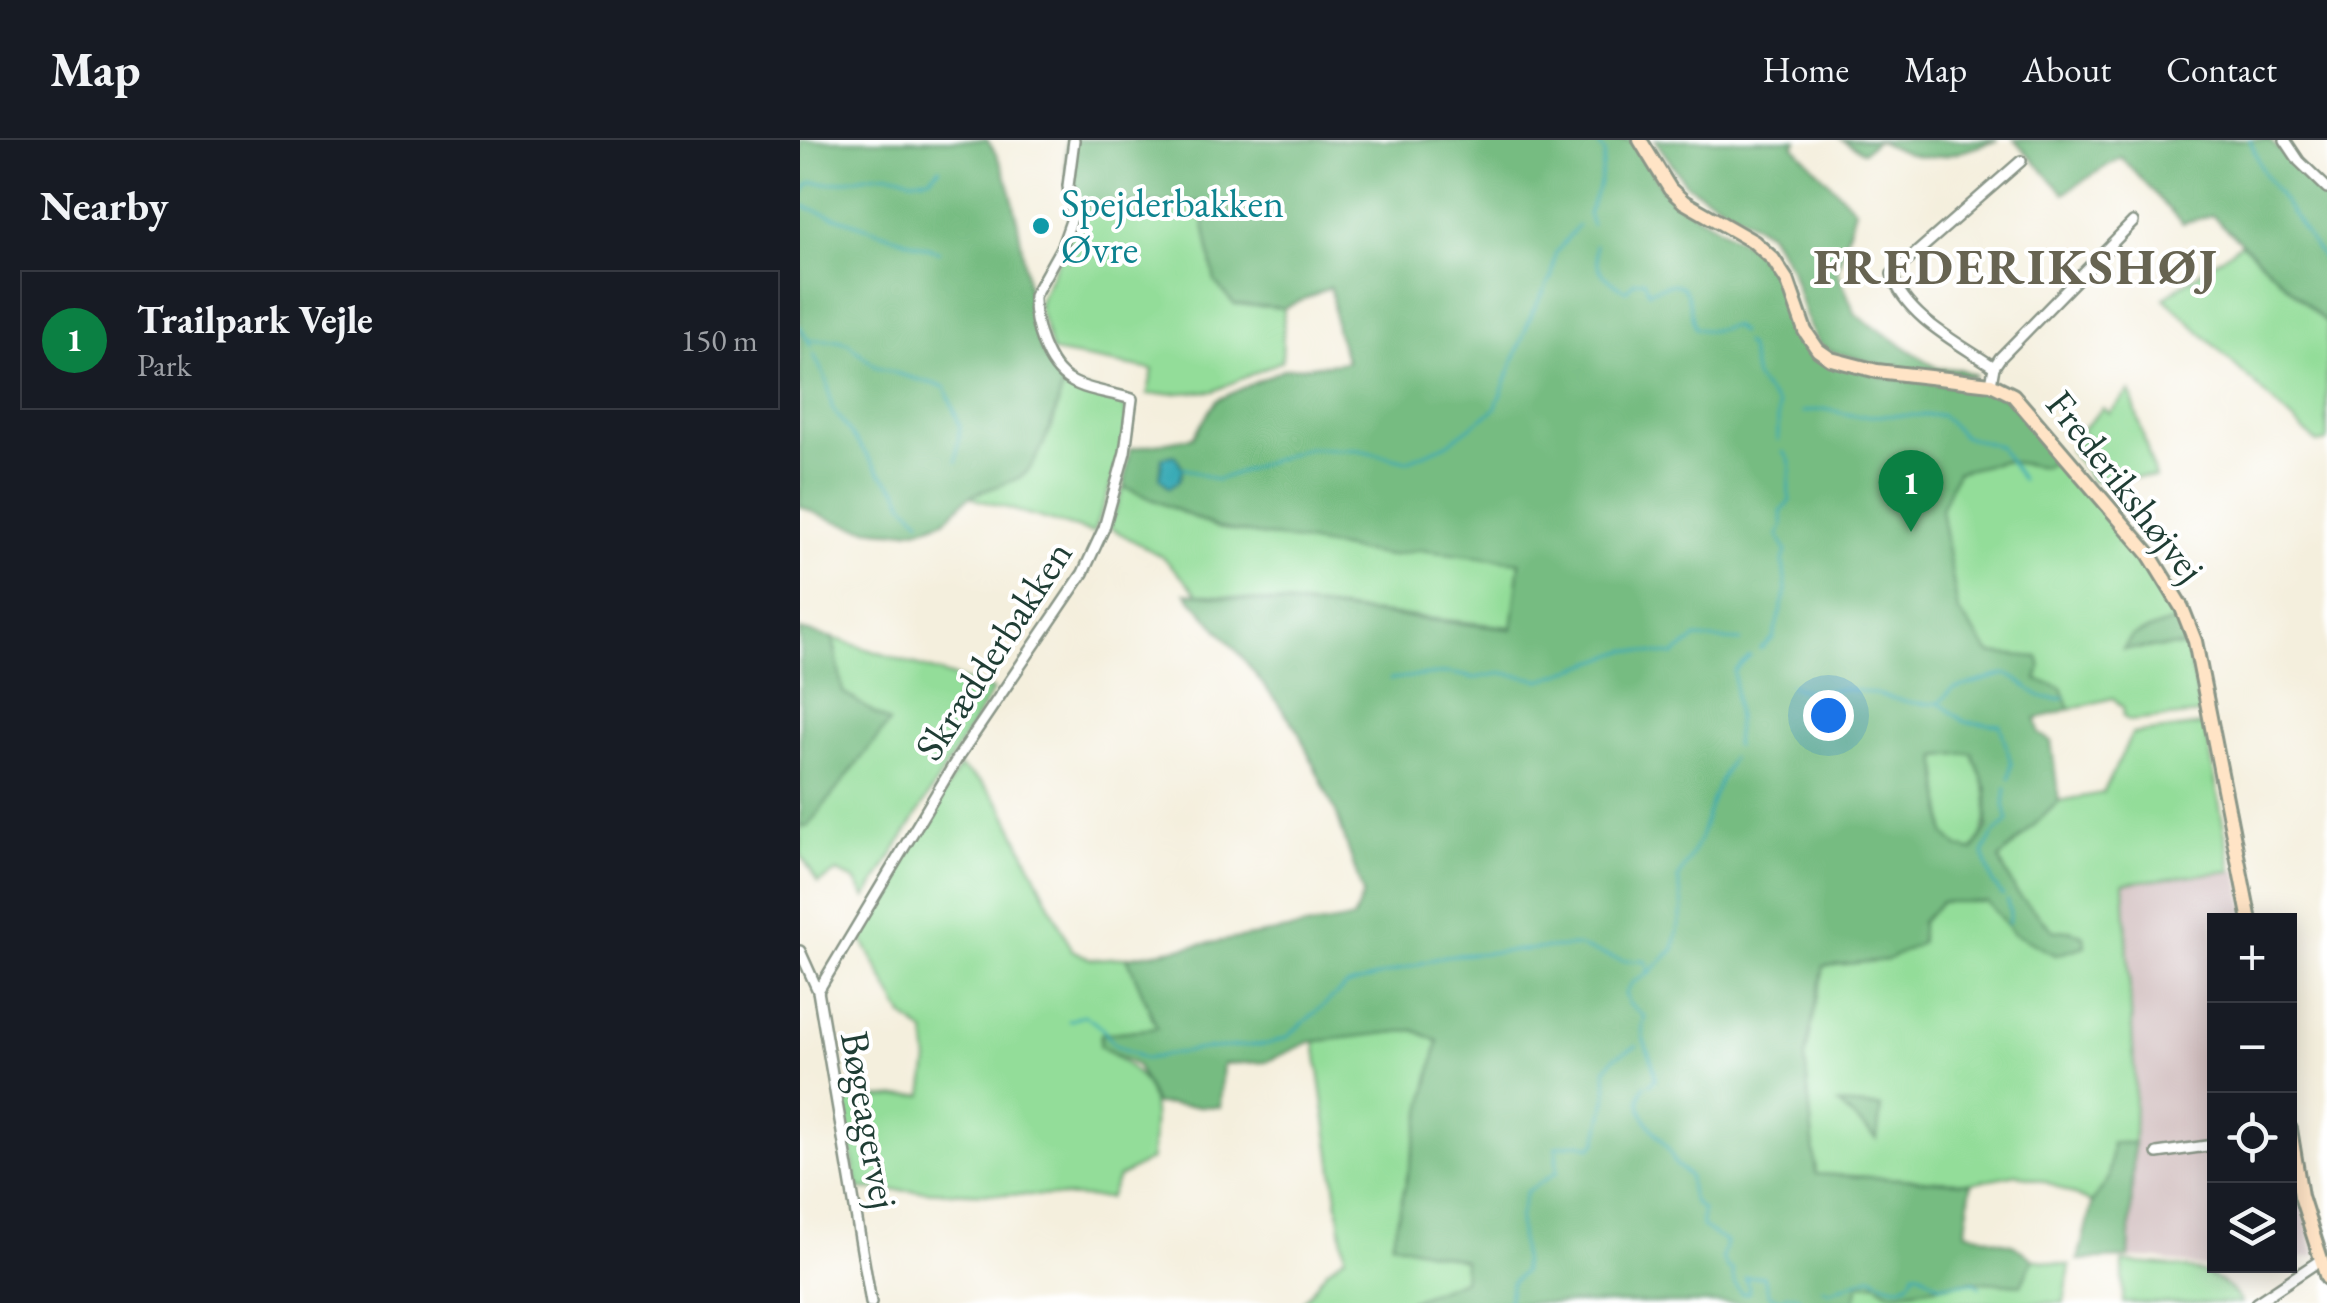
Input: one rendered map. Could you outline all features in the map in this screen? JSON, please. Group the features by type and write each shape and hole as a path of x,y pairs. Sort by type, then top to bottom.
{"street":[{"name":"Skrædderbakken","path":"818,991 957,759 1083,573 1104,528 1126,452 1132,399 1074,382 1060,373 1040,336 1034,305 1034,296 1062,246 1072,218 1068,186 1074,140"},
{"name":"Frederikshøjvej","path":"1640,140 1670,189 1684,202 1754,242 1773,259 1788,282 1805,331 1818,350 1832,358 1877,370 1991,384 2013,395 2148,554 2182,608 2203,675 2249,913"},
{"path":"2285,140 2298,161 2327,188"},
{"path":"1994,367 1916,312 1902,296 1892,274 2021,162"},
{"path":"1991,384 1994,367 2133,222"},
{"name":"Bøgeagervej","path":"800,951 818,991 871,1303"},
{"path":"2157,1152 2207,1146"},
{"path":"2297,1173 2319,1261 2327,1278"},
{"path":"2256,1303 2319,1261"}],"shaded area":[{"path":"2238,870 2246,913 2207,913 2207,1268 2129,1258 2135,1084 2123,882"},
{"path":"2297,1178 2315,1256 2297,1259"}],"green space":[{"path":"800,140 987,140 1008,183 1037,337 1063,385 1047,434 1029,469 1016,479 971,496 946,519 925,527 888,531 851,526 800,506"},
{"path":"1067,140 1635,140 1662,188 1675,202 1753,248 1776,271 1811,352 1819,358 1884,377 1985,389 2007,398 2060,458 2044,467 2003,461 1957,472 1941,509 1958,611 1990,653 2038,657 2041,666 2037,680 2062,688 2070,709 2036,719 2039,734 2051,741 2059,801 1999,859 2016,892 2054,931 2069,930 2084,936 2085,946 2056,955 2013,933 1987,902 1941,902 1921,922 1921,943 1887,960 1824,966 1805,1057 1816,1174 1971,1183 1966,1231 2014,1245 2033,1259 2021,1285 1972,1281 1891,1294 1876,1283 1859,1284 1855,1303 1405,1303 1463,1280 1464,1260 1392,1243 1438,1041 1414,1030 1310,1042 1266,1062 1223,1064 1220,1107 1155,1104 1137,1066 1100,1046 1101,1034 1157,1028 1127,957 1353,919 1363,894 1337,815 1296,727 1186,593 1512,629 1520,562 1419,550 1390,556 1218,528 1124,487 1130,449 1193,437 1217,400 1284,369 1347,362 1336,328 1331,287 1284,308 1234,304 1215,282 1200,202 1078,206 1066,169","holes":["1972,753 1987,789 1987,828 1973,851 1958,847 1945,833 1937,756"]},
{"path":"1655,140 1797,140 1793,145 1855,209 1837,270 1856,315 1937,368 1959,369 1975,375 1889,367 1833,352 1818,343 1791,269 1769,233 1687,185"},
{"path":"1842,140 1877,140 1863,152"},
{"path":"1877,140 1998,140 1950,155 1925,157"},
{"path":"2014,140 2269,140 2327,195 2327,323 2212,215 2182,223 2121,157 2064,193"},
{"path":"1200,202 1215,282 1234,304 1284,308 1282,361 1214,391 1147,395 1153,370 1052,352 1038,304 1079,215 1078,206"},
{"path":"2241,243 2327,323 2327,441 2317,443 2164,298"},
{"path":"1063,385 1111,397 1123,404 1127,414 1123,447 1093,533 969,497 1025,474 1052,427"},
{"path":"2130,391 2155,477 2100,477 2093,482 2070,450 2085,437 2081,431 2103,408 2109,413"},
{"path":"2060,458 2152,569 2179,619 2132,636 2124,649 2187,646 2201,714 2129,721 2124,717 2123,707 2113,698 2070,709 2062,688 2037,680 2036,671 1990,653 1958,611 1941,509 1957,472 2003,461 2044,467"},
{"path":"1124,487 1218,528 1390,556 1419,550 1520,561 1513,627 1198,594 1164,558 1109,527"},
{"path":"2179,619 2187,646 2123,649 2132,636"},
{"path":"800,630 833,638 843,692 889,723 807,827 800,826"},
{"path":"833,638 993,690 866,898 855,880 837,872 818,883 800,853 800,826 807,827 889,723 843,692"},
{"path":"2205,725 2232,871 2124,883 2135,1084 2134,1143 2112,1143 2109,1178 2092,1203 2017,1174 1971,1183 1816,1174 1805,1057 1824,966 1887,960 1941,902 1987,901 2013,933 2056,955 2069,930 2054,932 2016,892 1999,859 2059,801 2103,793 2132,734"},
{"path":"1972,752 1987,802 1985,825 1973,851 1958,847 1945,833 1937,756"},
{"path":"959,767 982,783 1002,806 1072,950 1091,959 1127,957 1157,1028 1102,1034 1100,1046 1143,1081 1149,1092 1153,1119 1151,1159 1118,1178 1109,1198 858,1189 841,1100 923,1095 928,1061 925,1033 903,1016 861,937"},
{"path":"1414,1030 1438,1041 1393,1242 1465,1260 1463,1280 1405,1303 1302,1303 1327,1270 1345,1256 1315,1041"},
{"path":"1838,1104 1881,1107 1877,1139"},
{"path":"2112,1143 2134,1143 2129,1258 2078,1260 2092,1203 2109,1178"},
{"path":"2033,1259 2070,1266 2064,1303 1855,1303 1858,1284 1876,1283 1892,1294 1972,1281 2021,1285"},
{"path":"2123,1262 2172,1266 2205,1274 2232,1290 2241,1303 2123,1303"}],"water":[{"path":"1175,455 1183,468 1179,481 1169,488 1160,478 1162,457"}],"waterway":[{"path":"1592,225 1588,214 1600,183 1605,153 1596,140"},
{"path":"2250,140 2263,172 2327,264"},
{"path":"800,199 813,182 831,183 881,174 910,180 929,178 940,168"},
{"path":"800,205 940,252"},
{"path":"1183,468 1217,480 1307,448 1359,450 1407,461 1447,444 1495,409 1532,313 1552,276 1555,254 1578,225"},
{"path":"1595,245 1603,274 1626,291 1634,282 1644,280 1649,292 1673,284 1680,286 1688,297 1695,328 1709,331 1733,326 1740,332"},
{"path":"800,326 811,346"},
{"path":"809,340 848,343 877,368 945,387 960,426 956,462"},
{"path":"1744,342 1749,348 1755,378 1778,405 1778,440"},
{"path":"813,353 827,381 832,408 920,520"},
{"path":"1803,412 1824,409 1856,416 1941,415 1963,436 1999,446 2022,480"},
{"path":"1760,649 1773,638 1786,591 1786,551 1778,535 1783,525 1781,512 1790,501 1791,468 1783,452"},
{"path":"1390,679 1449,673 1475,678 1503,673 1542,680 1628,650 1674,655 1696,638 1741,641"},
{"path":"1735,746 1734,671 1750,656"},
{"path":"1939,703 1953,689 2005,674 2045,698 2065,698"},
{"path":"1789,684 1804,690 1844,689 1917,703 1939,703 1965,722 2000,725 2011,763 2009,779"},
{"path":"1650,1084 1655,1079 1642,1033 1645,1017 1629,1004 1625,994 1632,983 1648,974 1674,949 1683,907 1678,879 1699,841 1731,758"},
{"path":"2003,896 1993,883 1983,853 1992,836 2008,821 2006,788"},
{"path":"2007,901 2008,924"},
{"path":"1069,1021 1084,1015 1101,1027 1114,1044 1145,1059 1201,1049 1268,1044 1287,1037 1346,986 1445,956 1576,946 1624,961 1644,961 1648,974"},
{"path":"1508,1303 1512,1282 1523,1272 1519,1219 1526,1192 1557,1172 1556,1147 1580,1143 1591,1147 1597,1142 1607,1095 1606,1068 1615,1057 1637,1046"},
{"path":"1645,1085 1640,1096 1644,1116 1674,1163 1689,1176 1692,1199 1702,1209 1702,1227 1726,1242 1722,1259 1732,1269 1734,1283 1741,1293 1748,1293 1745,1278 1763,1276 1769,1295 1781,1299 1797,1295 1803,1303"},
{"path":"1822,1288 1829,1292 1872,1276 1902,1286 1914,1272 1939,1285 1976,1282 1980,1287"}],"place":[{"name":"Spejderbakken Øvre","path":"1041,226"},
{"name":"Trailpark Vejle","path":"1911,532"}],"district":[{"name":"FREDERIKSHØJ","path":"2016,266"}]}
